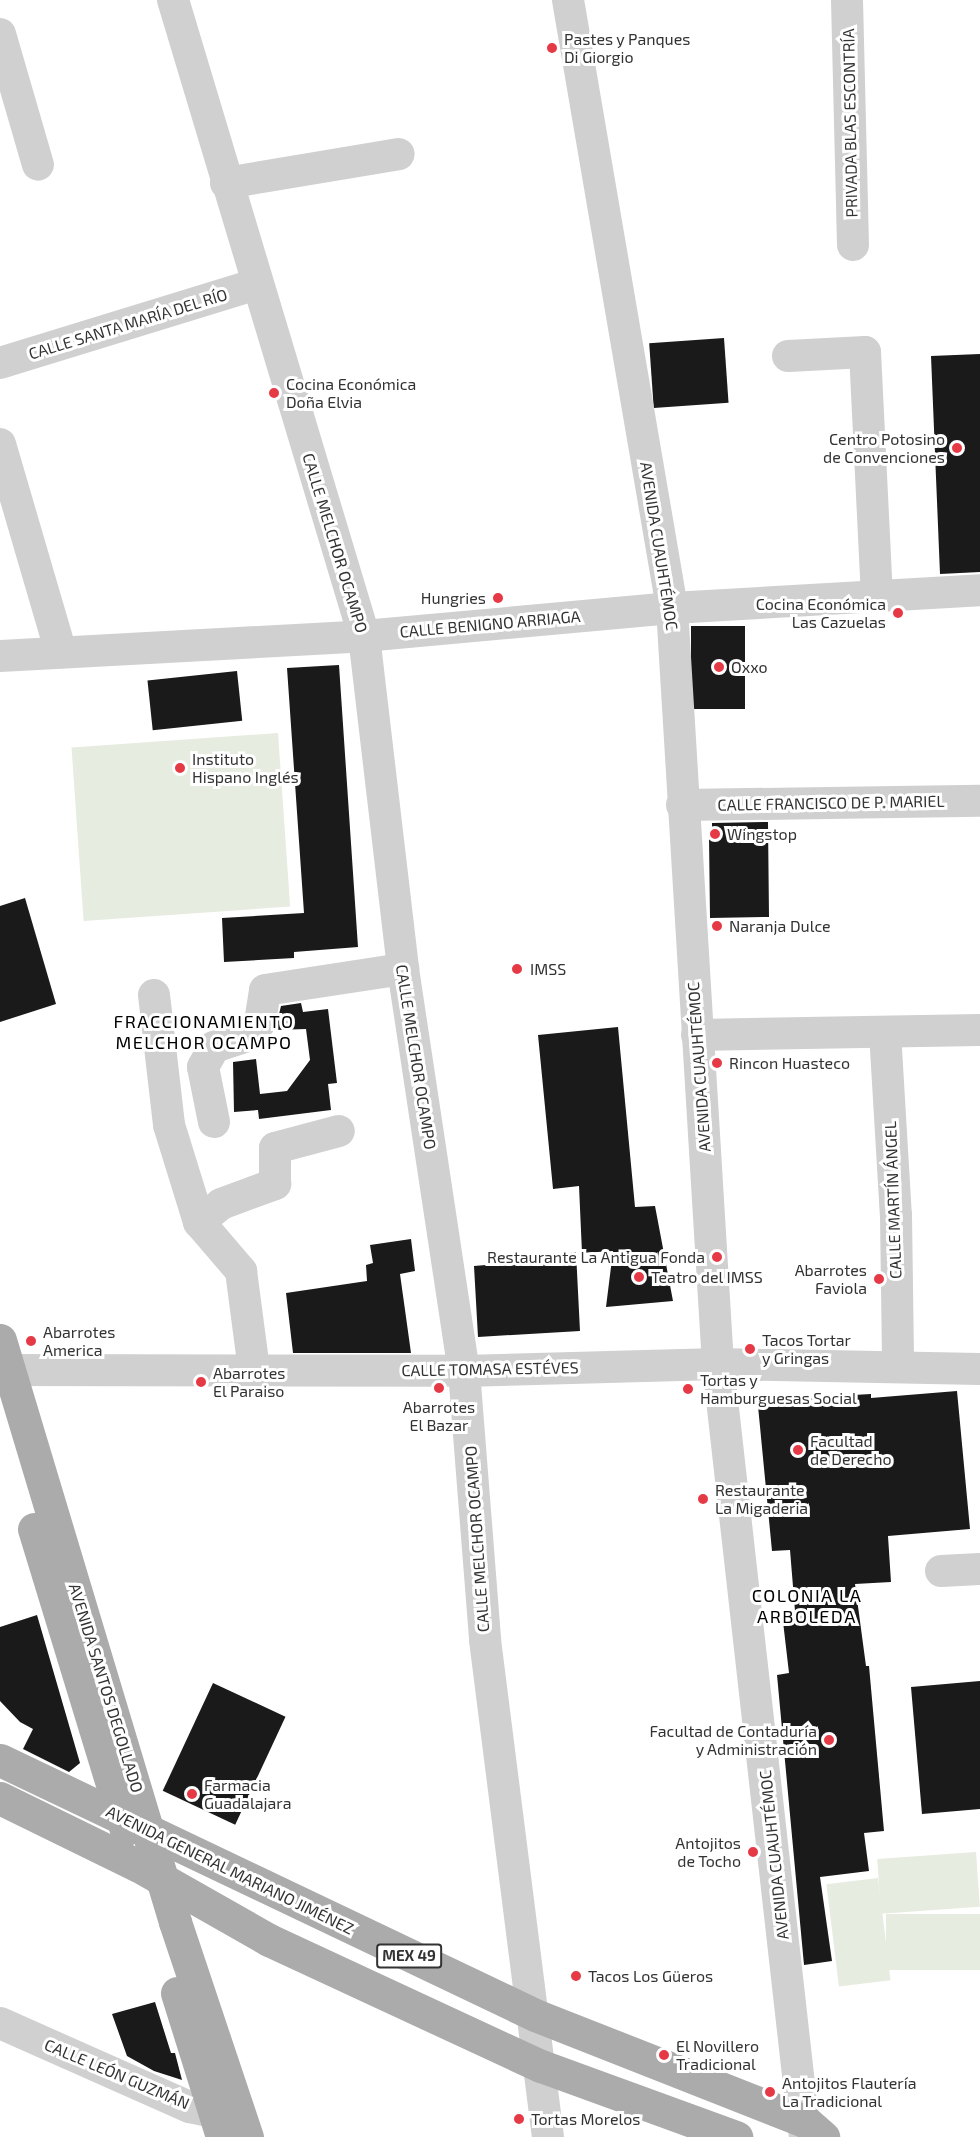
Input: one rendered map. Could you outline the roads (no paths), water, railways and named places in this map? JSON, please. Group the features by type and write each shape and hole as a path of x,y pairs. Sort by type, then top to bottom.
{"main road":[{"name":"AVENIDA SANTOS DEGOLLADO","path":"3,1360 151,1833 151,1872"},
{"name":"AVENIDA SANTOS DEGOLLADO","path":"0,1418 122,1818 151,1872 230,2123"},
{"name":"AVENIDA GENERAL MARIANO JIMÉNEZ","path":"0,1760 535,2015 656,2061 812,2132"},
{"name":"MEX 49","path":"0,1798 151,1872 269,1941 541,2066 640,2104 736,2137"},
{"path":"640,2104 656,2061"}],"street":[{"name":"CALLE MELCHOR OCAMPO","path":"173,0 256,284 364,636 403,969 464,1371 485,1640 535,2015 548,2137"},
{"name":"AVENIDA CUAUHTÉMOC","path":"568,0 672,608 682,805 718,1364 812,2132"},
{"name":"PRIVADA BLAS ESCONTRÍA","path":"848,0 853,245"},
{"path":"0,34 38,165"},
{"path":"226,183 399,154"},
{"name":"CALLE SANTA MARÍA DEL RÍO","path":"0,363 256,284"},
{"path":"788,356 865,352 877,594"},
{"path":"0,444 61,652"},
{"name":"CALLE BENIGNO ARRIAGA","path":"0,656 364,636 672,608 877,594 980,590"},
{"name":"CALLE FRANCISCO DE P. MARIEL","path":"682,805 980,801"},
{"path":"214,1122 203,1066 214,1047 248,1036 260,1022 266,990 403,969"},
{"path":"154,995 169,1125 199,1222 241,1271 254,1370"},
{"path":"697,1035 980,1030"},
{"name":"CALLE MARTÍN ÁNGEL","path":"885,1032 896,1215 898,1368"},
{"path":"199,1222 221,1204 275,1184 275,1148 339,1131"},
{"name":"CALLE TOMASA ESTÉVES","path":"3,1360 254,1370 464,1371 718,1364 980,1369"},
{"path":"941,1571 980,1569"},
{"name":"CALLE LEÓN GUZMÁN","path":"0,2023 154,2092 230,2123"}],"place":[{"name":"Pastes y Panques Di Giorgio","path":"552,48"},
{"name":"Cocina Económica Doña Elvia","path":"274,393"},
{"name":"Centro Potosino de Convenciones","path":"957,448"},
{"name":"Hungries","path":"498,598"},
{"name":"Cocina Económica Las Cazuelas","path":"898,613"},
{"name":"Oxxo","path":"719,667"},
{"name":"Instituto Hispano Inglés","path":"180,768"},
{"name":"Wingstop","path":"715,834"},
{"name":"Naranja Dulce","path":"717,926"},
{"name":"IMSS","path":"517,969"},
{"name":"Rincon Huasteco","path":"717,1063"},
{"name":"Restaurante La Antigua Fonda","path":"717,1257"},
{"name":"Teatro del IMSS","path":"639,1277"},
{"name":"Abarrotes Faviola","path":"879,1279"},
{"name":"Abarrotes America","path":"31,1341"},
{"name":"Tacos Tortar y Gringas","path":"750,1349"},
{"name":"Abarrotes El Paraiso","path":"201,1382"},
{"name":"Abarrotes El Bazar","path":"439,1388"},
{"name":"Tortas y Hamburguesas Social","path":"688,1389"},
{"name":"Facultad de Derecho","path":"798,1450"},
{"name":"Restaurante La Migaderia","path":"703,1499"},
{"name":"Facultad de Contaduría y Administración","path":"829,1740"},
{"name":"Farmacia Guadalajara","path":"192,1794"},
{"name":"Antojitos de Tocho","path":"753,1852"},
{"name":"Tacos Los Güeros","path":"576,1976"},
{"name":"El Novillero Tradicional","path":"664,2055"},
{"name":"Antojitos Flautería La Tradicional","path":"770,2092"},
{"name":"Tortas Morelos","path":"519,2119"}],"district":[{"name":"FRACCIONAMIENTO MELCHOR OCAMPO","path":"204,1032"},
{"name":"COLONIA LA ARBOLEDA","path":"807,1606"}]}
